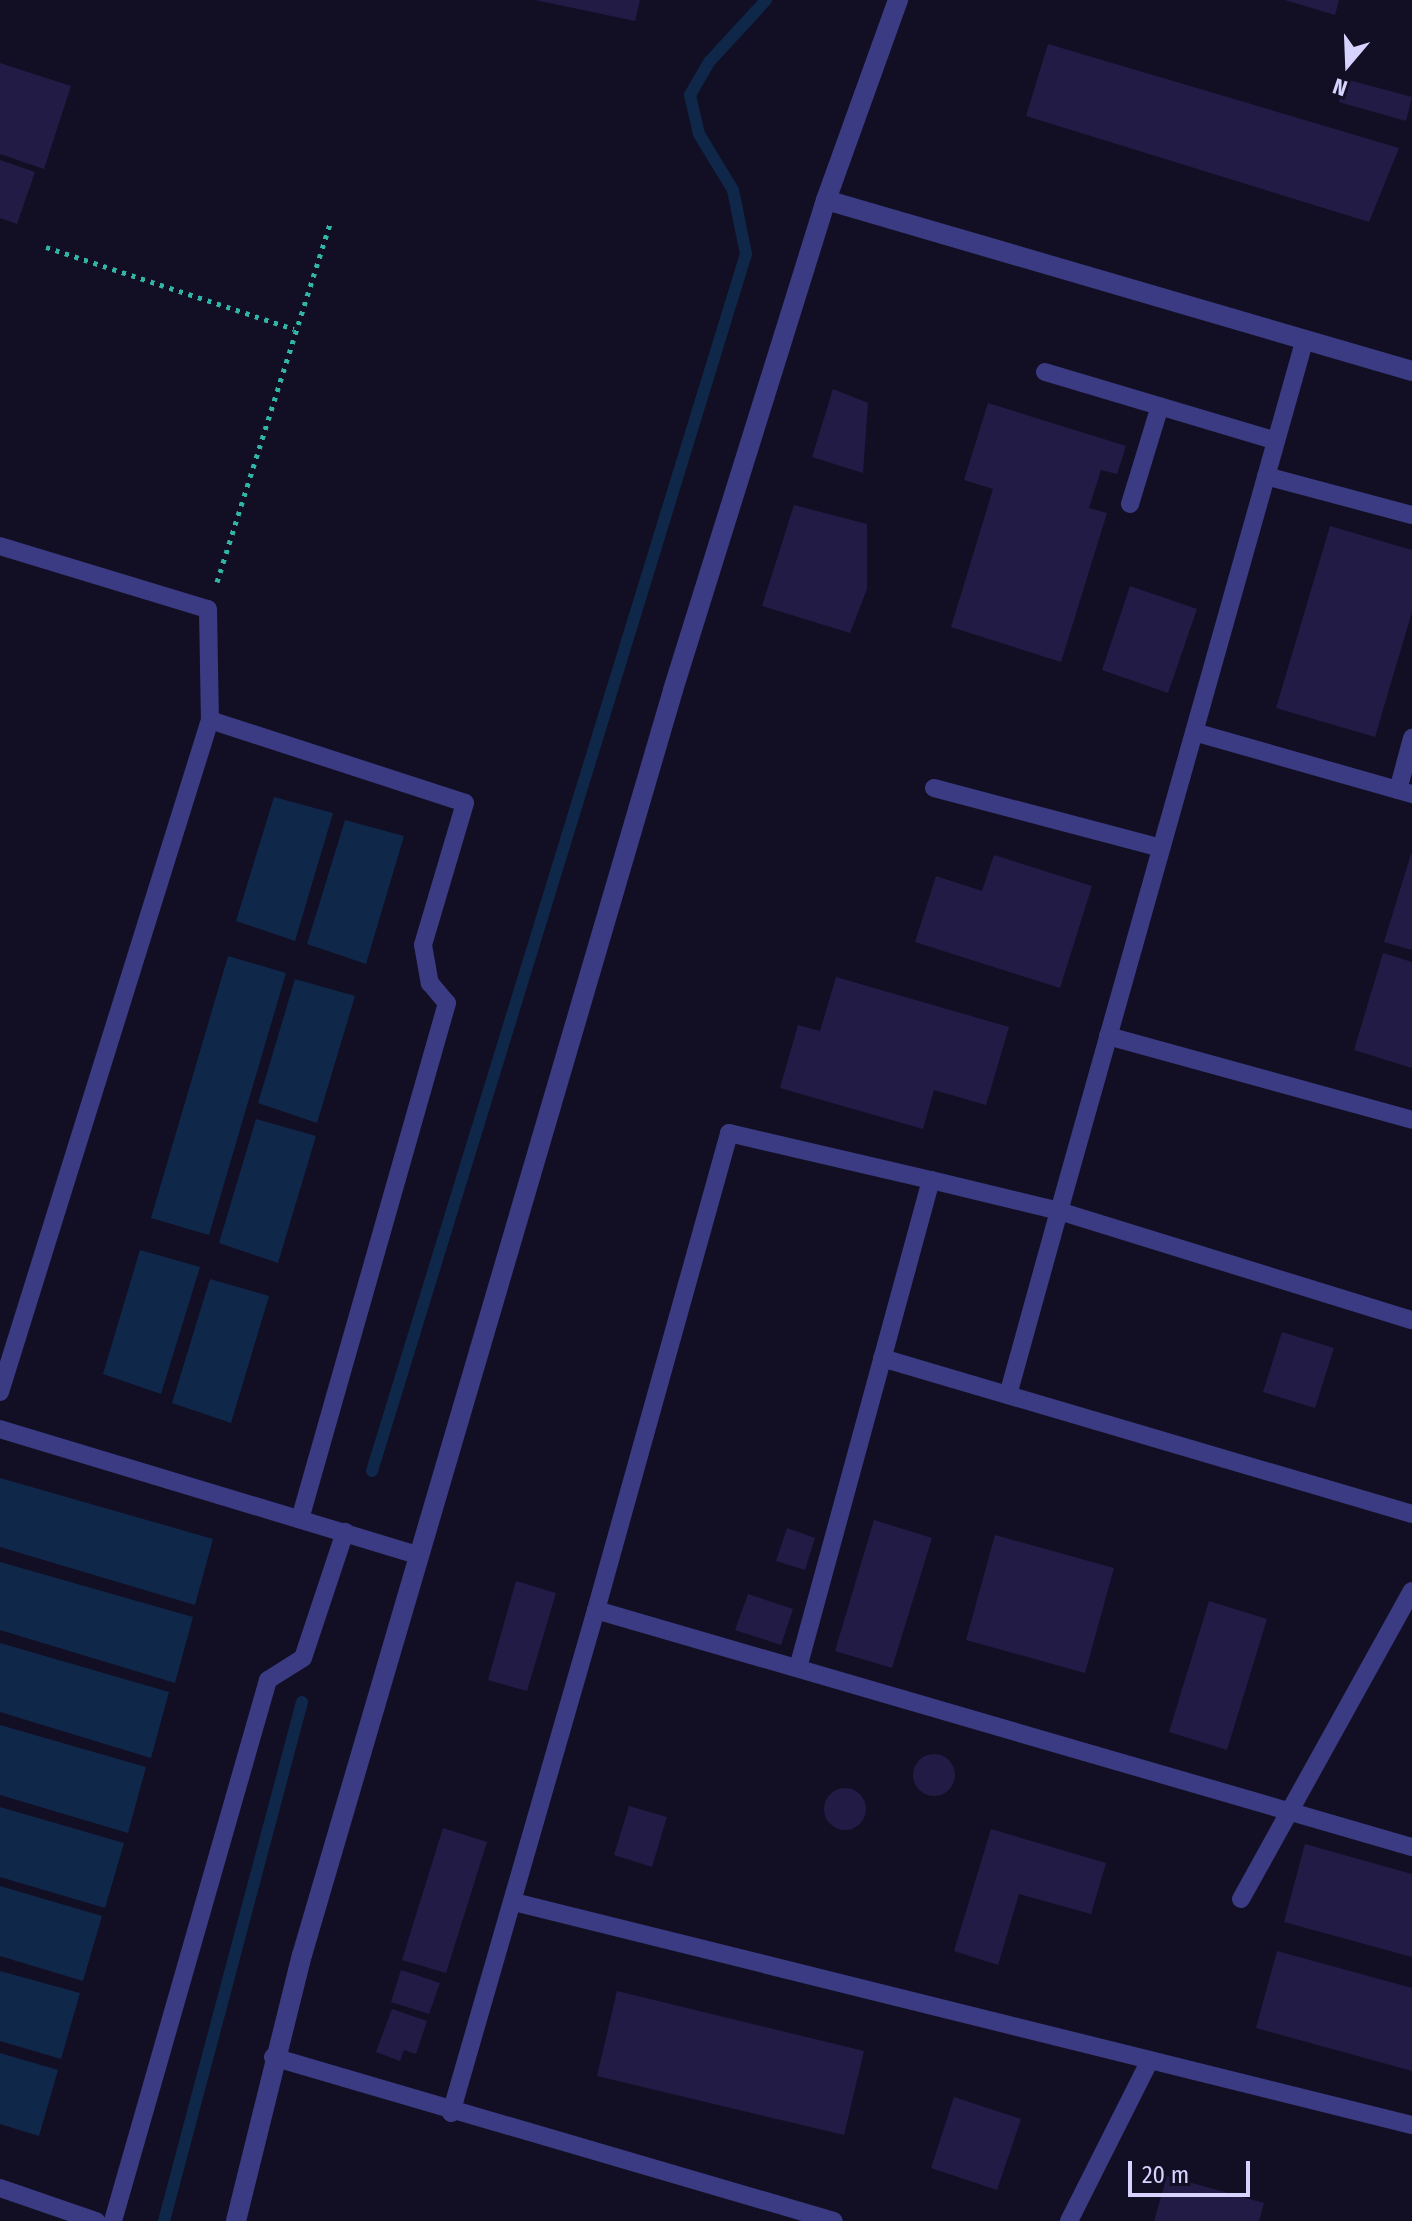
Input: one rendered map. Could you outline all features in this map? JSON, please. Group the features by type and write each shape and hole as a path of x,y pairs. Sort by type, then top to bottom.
{"street":[{"path":"236,2221 273,2057 664,719 826,200 898,0"},
{"path":"826,200 1304,342 1412,371"}],"lane":[{"path":"1008,1395 1304,342"},
{"path":"1045,372 1276,441"},
{"path":"1130,504 1160,406"},
{"path":"1266,476 1412,515"},
{"path":"0,546 208,609 210,720 0,1392"},
{"path":"210,720 465,803 423,945 430,983 447,1003 300,1519"},
{"path":"1194,732 1405,792 1412,738"},
{"path":"934,788 1161,848"},
{"path":"1108,1036 1412,1120"},
{"path":"451,2113 514,1902 729,1133 1059,1211 1412,1320"},
{"path":"798,1668 931,1180"},
{"path":"882,1358 1412,1514"},
{"path":"0,1429 418,1555"},
{"path":"113,2221 268,1680 303,1658 345,1532"},
{"path":"1241,1899 1412,1591"},
{"path":"596,1610 1412,1847"},
{"path":"514,1902 1412,2125"},
{"path":"273,2057 451,2113 834,2221"},
{"path":"1069,2221 1150,2060"},
{"path":"0,2188 96,2221"}],"path":[{"path":"208,609 330,223"},
{"path":"46,247 294,329"}],"water":[{"path":"274,797 333,813 295,941 236,921"},
{"path":"345,820 404,836 366,964 307,944"},
{"path":"228,956 286,973 209,1235 151,1218"},
{"path":"295,979 355,996 317,1123 258,1103"},
{"path":"256,1119 316,1136 278,1263 219,1243"},
{"path":"140,1250 200,1267 161,1394 103,1374"},
{"path":"210,1279 269,1296 231,1423 172,1403"},
{"path":"0,1478 213,1539 195,1605 0,1547"},
{"path":"0,1562 193,1617 175,1683 0,1630"},
{"path":"0,1643 169,1692 151,1758 0,1712"},
{"path":"0,1725 146,1767 128,1833 0,1795"},
{"path":"0,1807 124,1843 105,1908 0,1877"},
{"path":"0,1886 102,1916 83,1981 0,1956"},
{"path":"0,1971 80,1993 61,2059 0,2041"},
{"path":"0,2053 58,2070 39,2136 0,2124"}],"building":[{"path":"535,0 640,0 635,21"},
{"path":"1285,0 1339,0 1335,15"},
{"path":"1048,44 1399,148 1369,222 1026,116"},
{"path":"0,63 71,86 44,169 0,154"},
{"path":"1345,79 1412,97 1406,121 1339,102"},
{"path":"0,160 35,172 17,224 0,218"},
{"path":"833,389 868,403 863,473 812,457"},
{"path":"988,403 1126,446 1117,474 1101,470 1089,508 1107,513 1061,662 951,627 993,489 964,480"},
{"path":"794,505 867,524 867,589 850,633 762,606"},
{"path":"1330,526 1412,550 1412,612 1375,737 1276,708"},
{"path":"1130,586 1197,609 1168,693 1102,670"},
{"path":"1412,854 1412,950 1384,942"},
{"path":"994,855 1092,886 1060,988 915,942 936,876 982,891"},
{"path":"1383,953 1412,962 1412,1068 1354,1050"},
{"path":"836,977 1009,1027 986,1105 934,1090 923,1129 780,1088 798,1025 820,1031"},
{"path":"1282,1332 1334,1348 1315,1408 1263,1392"},
{"path":"874,1520 932,1538 892,1668 835,1651"},
{"path":"787,1528 815,1538 805,1570 776,1561"},
{"path":"995,1535 1114,1568 1085,1673 966,1640"},
{"path":"516,1581 556,1593 527,1691 488,1680"},
{"path":"748,1594 793,1609 781,1645 735,1630"},
{"path":"1209,1601 1267,1619 1227,1750 1169,1732"},
{"path":"934,1754 949,1760 955,1775 949,1790 934,1796 919,1790 913,1775 919,1760"},
{"path":"845,1788 860,1794 866,1809 860,1824 845,1830 830,1824 824,1809 830,1794"},
{"path":"629,1806 667,1817 652,1867 614,1855"},
{"path":"443,1828 487,1842 446,1973 402,1960"},
{"path":"991,1829 1106,1863 1091,1914 1019,1894 998,1965 954,1951"},
{"path":"1305,1844 1412,1874 1412,1957 1284,1922"},
{"path":"1277,1951 1412,1988 1412,2071 1256,2028"},
{"path":"401,1970 440,1983 429,2014 391,2002"},
{"path":"617,1991 864,2051 844,2135 597,2076"},
{"path":"392,2009 427,2021 416,2054 404,2050 400,2061 376,2052"},
{"path":"954,2097 1021,2119 997,2190 931,2168"},
{"path":"1167,2176 1264,2203 1259,2221 1154,2221"}],"waterway":[{"path":"372,1471 746,254 733,190 699,134 690,95 710,61 766,0"},
{"path":"164,2221 302,1702"}]}
